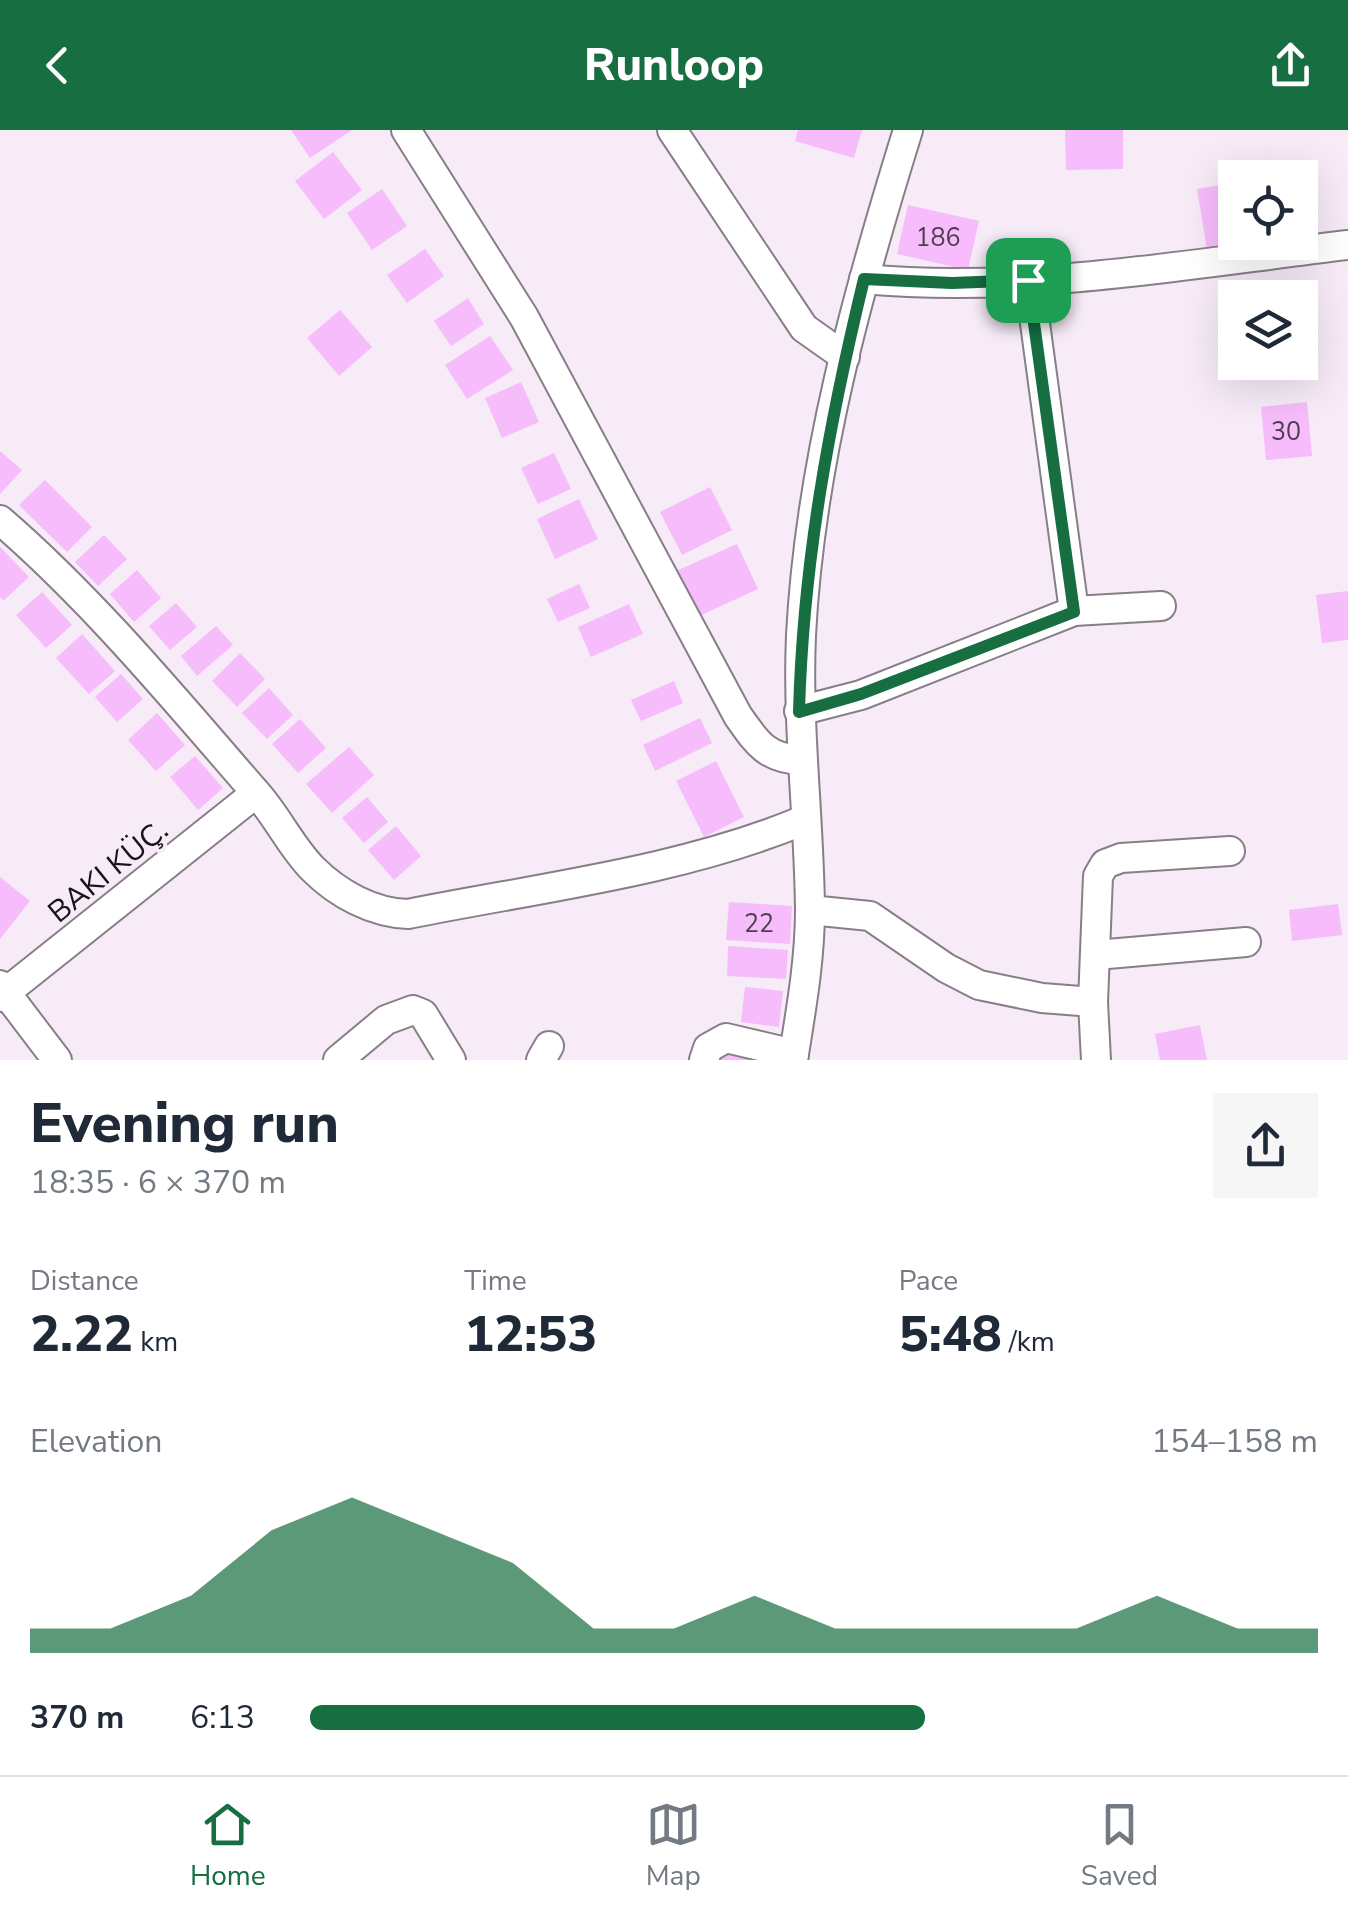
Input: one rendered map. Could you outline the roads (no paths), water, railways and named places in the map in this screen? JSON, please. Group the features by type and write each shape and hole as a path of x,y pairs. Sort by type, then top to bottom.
{"street":[{"path":"406,130 524,317 738,716 762,750 776,759 800,760"},
{"path":"672,130 804,328 845,357"},
{"path":"704,1060 708,1048 726,1038 794,1057 810,910 799,712 811,532 845,357 908,130"},
{"path":"864,279 952,283 1028,280 1348,245"},
{"path":"1028,280 1074,612"},
{"path":"0,520 70,589 256,793 312,869 373,909 408,914 724,848 804,820"},
{"path":"799,712 861,694 1074,612 1161,606"},
{"path":"58,1060 2,991 256,793"},
{"path":"1096,1060 1093,1002 1098,876 1105,864 1121,858 1230,851"},
{"path":"810,910 870,916 979,984 1042,998 1093,1002"},
{"path":"1096,954 1246,942"},
{"path":"338,1060 386,1020 413,1010 422,1014 450,1060"}]}
